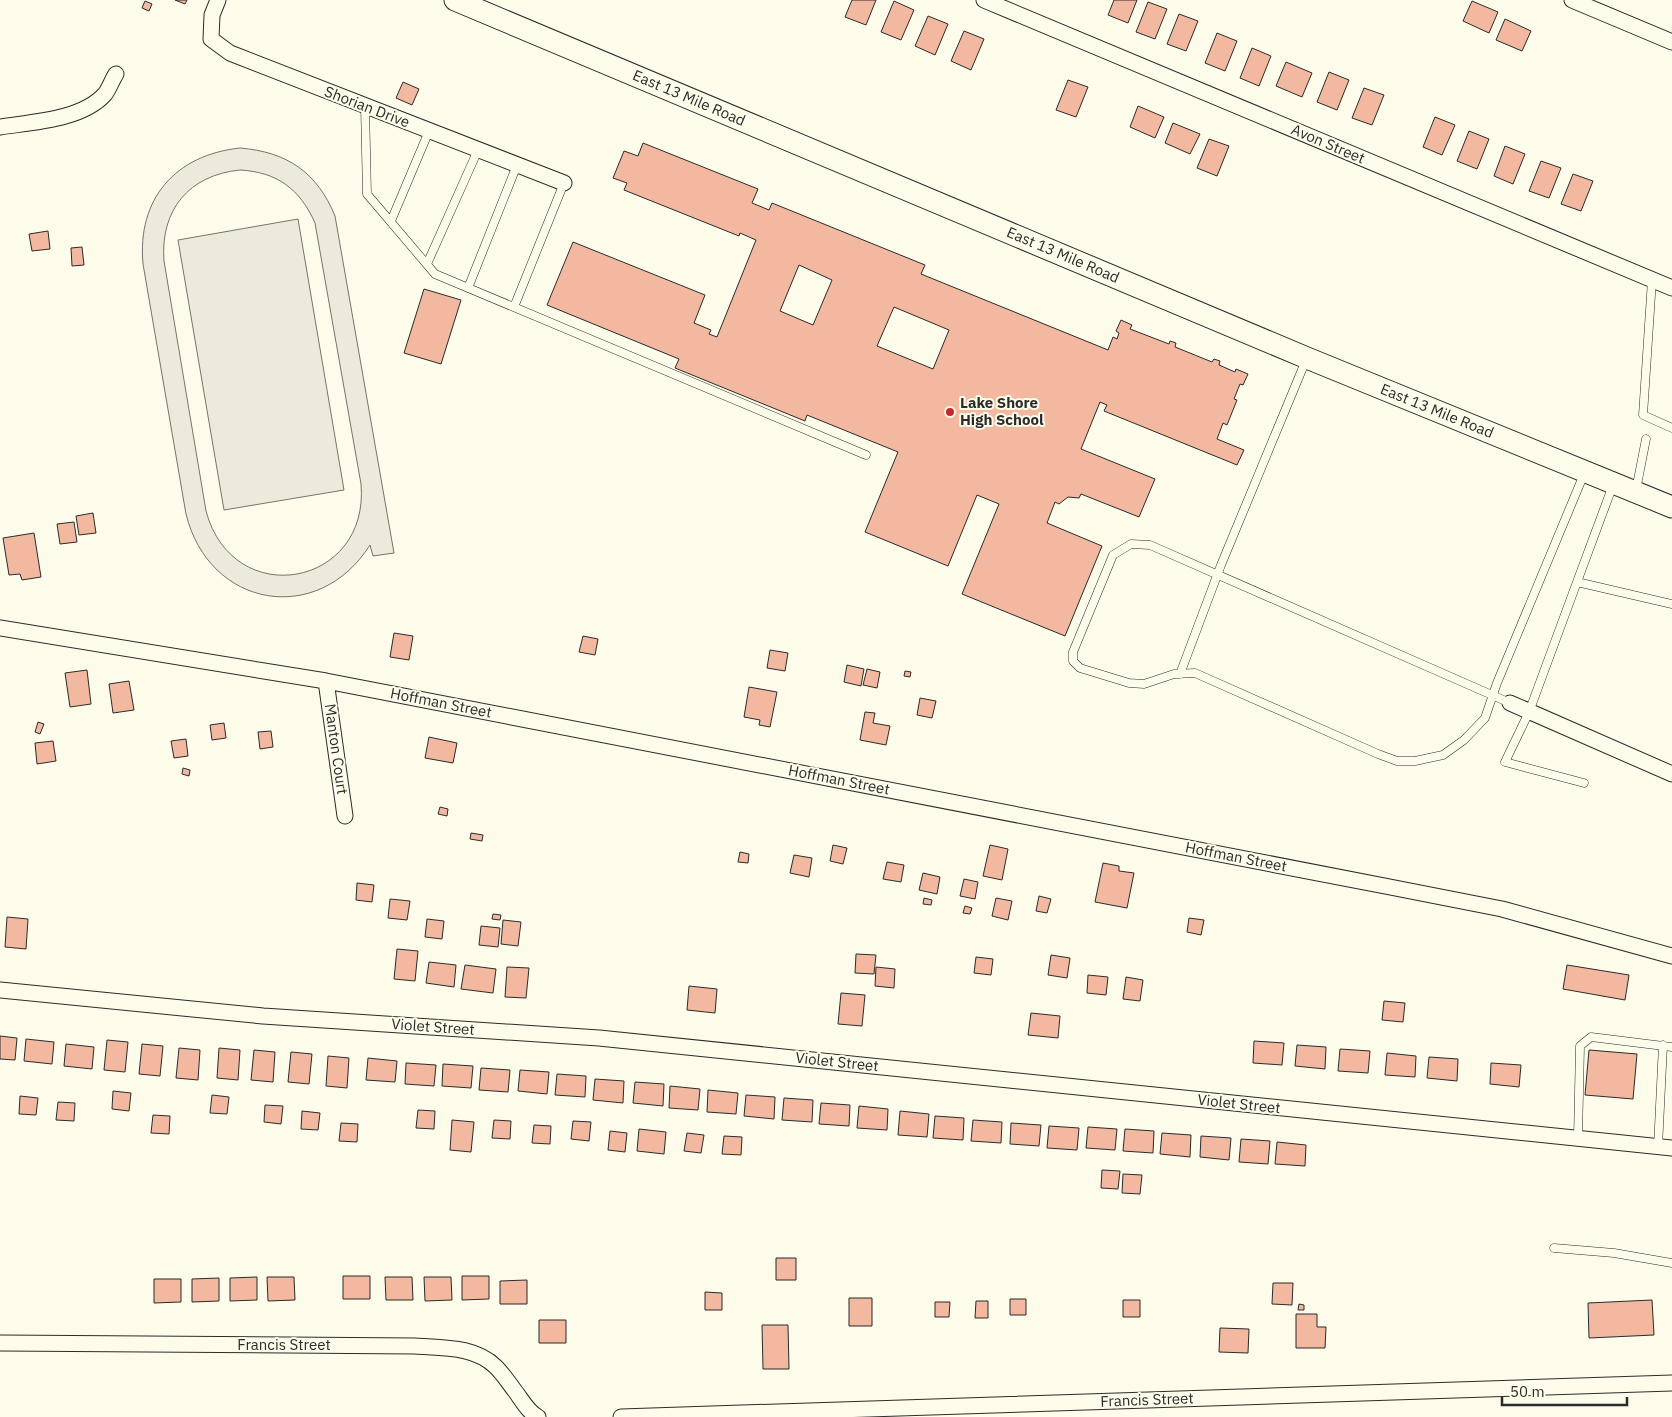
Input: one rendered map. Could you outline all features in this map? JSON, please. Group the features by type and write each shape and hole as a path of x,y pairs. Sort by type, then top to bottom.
{"main road":[{"name":"East 13 Mile Road","path":"455,0 1307,358 1672,506"}],"street":[{"name":"Shorian Drive","path":"218,0 212,15 211,39 230,53 564,183"},
{"name":"Avon Street","path":"984,0 1672,288"},
{"path":"1572,0 1672,42"},
{"path":"0,127 72,114 90,107 105,94 116,74"},
{"name":"Hoffman Street","path":"0,628 326,681 1474,903 1580,929 1672,956"},
{"name":"Manton Court","path":"326,681 345,816"},
{"path":"1510,703 1672,774"},
{"name":"Violet Street","path":"0,990 262,1016 599,1038 1665,1147"},
{"name":"Francis Street","path":"0,1343 415,1346 455,1348 474,1353 497,1368 529,1410 538,1417"},
{"name":"Francis Street","path":"621,1417 1672,1383"}],"lane":[{"path":"365,106 367,194 435,274 866,455"},
{"path":"391,221 429,131"},
{"path":"427,264 478,150"},
{"path":"468,288 517,165"},
{"path":"514,307 564,183"},
{"path":"1652,280 1643,415 1672,428"},
{"path":"1180,674 1217,574 1307,358"},
{"path":"1636,492 1646,439"},
{"path":"1510,703 1492,695 1217,574 1150,545 1131,544 1113,555 1074,652 1073,661 1080,668 1129,683 1144,684 1174,674 1195,673 1397,761 1415,761 1443,755 1464,740 1484,718 1492,695 1585,472"},
{"path":"1584,783 1505,762 1529,712 1613,483"},
{"path":"1578,582 1672,604"},
{"path":"1578,1138 1580,1046 1591,1037 1672,1047"},
{"path":"1663,1045 1665,1147"},
{"path":"1554,1248 1614,1253 1672,1263"}],"shaded area":[{"path":"240,148 257,150 286,160 309,176 319,187 335,216 394,553 373,556 370,545 348,571 323,588 295,596 267,596 241,587 217,570 198,546 186,514 143,264 143,241 146,219 154,201 165,184 179,171 197,160 217,152","holes":["240,170 265,174 286,184 302,201 315,223 361,484 358,519 344,546 323,564 297,574 269,574 243,564 221,543 206,511 164,261 164,243 167,226 181,198 206,179 222,173"]},
{"path":"298,219 344,490 224,510 178,240"}],"building":[{"path":"175,0 187,0 185,4"},
{"path":"852,0 876,0 866,25 845,17"},
{"path":"1114,0 1137,0 1128,23 1108,15"},
{"path":"145,1 152,4 149,11 142,8"},
{"path":"894,1 914,10 901,40 881,32"},
{"path":"1472,1 1498,12 1489,33 1463,21"},
{"path":"1148,2 1167,9 1155,39 1136,32"},
{"path":"1179,14 1198,21 1186,51 1167,44"},
{"path":"928,16 948,24 935,55 915,46"},
{"path":"1505,19 1531,31 1522,51 1496,40"},
{"path":"964,31 984,39 971,70 951,61"},
{"path":"1217,33 1237,41 1225,71 1205,63"},
{"path":"1252,48 1271,56 1259,86 1240,78"},
{"path":"1286,62 1312,73 1302,97 1276,86"},
{"path":"1329,72 1349,80 1337,110 1317,102"},
{"path":"1068,80 1088,87 1076,117 1056,110"},
{"path":"403,82 419,89 412,105 396,98"},
{"path":"1364,88 1384,95 1372,125 1352,118"},
{"path":"1138,106 1164,117 1155,138 1130,127"},
{"path":"1435,117 1455,125 1442,155 1423,147"},
{"path":"1173,123 1200,134 1190,154 1165,143"},
{"path":"1469,131 1489,139 1477,169 1457,161"},
{"path":"1209,139 1229,146 1217,176 1197,168"},
{"path":"643,143 758,189 752,203 769,210 772,203 925,265 921,274 1108,350 1113,337 1117,339 1119,333 1116,331 1121,320 1132,325 1130,329 1169,344 1170,341 1176,343 1175,347 1212,362 1214,359 1220,361 1219,365 1235,372 1236,369 1248,374 1243,385 1240,384 1234,399 1237,400 1227,425 1223,423 1217,439 1244,450 1237,465 1104,411 1107,405 1100,402 1081,449 1155,479 1139,517 1081,494 1079,498 1068,497 1059,504 1055,502 1047,523 1102,546 1065,636 962,594 999,504 977,495 948,566 865,532 898,452 807,415 805,421 675,368 679,359 547,305 573,242 705,295 694,323 711,330 709,334 717,337 756,240 740,233 739,236 624,190 627,183 613,178 624,151 638,156","holes":["799,265 832,280 813,325 780,311","894,307 949,330 933,369 877,346"]},
{"path":"1505,146 1525,154 1513,184 1494,176"},
{"path":"1541,161 1561,168 1549,198 1529,191"},
{"path":"1573,174 1593,181 1581,211 1561,204"},
{"path":"48,231 50,249 32,251 29,234"},
{"path":"82,247 84,265 72,266 71,248"},
{"path":"424,289 461,300 441,364 404,353"},
{"path":"93,513 96,533 79,535 76,516"},
{"path":"74,522 77,542 60,544 57,524"},
{"path":"34,533 41,577 22,580 20,574 9,575 3,538"},
{"path":"394,633 413,636 409,660 390,657"},
{"path":"583,636 598,639 595,655 579,652"},
{"path":"770,650 788,653 785,671 767,668"},
{"path":"847,665 864,669 861,686 844,682"},
{"path":"867,669 880,672 877,688 863,685"},
{"path":"87,670 91,704 70,707 65,673"},
{"path":"905,671 911,672 910,677 904,676"},
{"path":"129,681 134,710 113,713 109,684"},
{"path":"749,687 777,692 770,727 759,725 760,720 744,717"},
{"path":"920,698 936,701 932,718 917,715"},
{"path":"865,712 875,713 873,723 890,726 886,745 860,740"},
{"path":"38,722 44,724 40,734 35,732"},
{"path":"224,723 226,738 212,740 210,725"},
{"path":"271,731 273,747 260,749 258,732"},
{"path":"429,737 457,743 453,763 425,758"},
{"path":"186,739 188,756 174,758 171,741"},
{"path":"53,741 56,761 37,764 35,743"},
{"path":"183,768 190,770 189,776 182,774"},
{"path":"440,807 448,809 447,816 438,814"},
{"path":"471,833 483,835 482,841 470,839"},
{"path":"833,845 847,848 843,864 830,861"},
{"path":"990,845 1008,849 1002,880 983,876"},
{"path":"740,852 749,854 748,863 738,862"},
{"path":"794,855 812,858 809,877 790,873"},
{"path":"887,862 904,865 901,882 883,879"},
{"path":"1103,863 1119,866 1119,871 1134,873 1127,908 1095,902"},
{"path":"923,873 940,877 937,894 919,890"},
{"path":"964,879 978,882 975,899 960,896"},
{"path":"357,883 374,885 372,902 356,900"},
{"path":"1039,896 1051,899 1047,913 1036,911"},
{"path":"924,898 932,900 931,905 923,904"},
{"path":"996,898 1012,901 1008,920 992,916"},
{"path":"390,899 410,901 407,920 388,918"},
{"path":"965,906 972,908 970,914 963,913"},
{"path":"493,914 501,915 500,920 492,919"},
{"path":"7,917 28,919 26,949 5,947"},
{"path":"1189,918 1204,920 1201,935 1187,932"},
{"path":"427,919 444,921 442,939 425,937"},
{"path":"503,920 521,922 518,946 501,944"},
{"path":"481,926 500,928 498,947 479,945"},
{"path":"397,949 418,951 415,981 394,979"},
{"path":"856,954 876,955 874,974 855,973"},
{"path":"1051,955 1070,958 1067,978 1048,975"},
{"path":"976,957 993,959 991,975 974,973"},
{"path":"429,962 456,965 454,987 426,983"},
{"path":"465,965 496,969 493,993 461,989"},
{"path":"1567,965 1629,975 1625,1000 1563,989"},
{"path":"507,967 529,968 526,998 505,997"},
{"path":"876,967 895,969 894,988 875,986"},
{"path":"1088,975 1108,977 1106,995 1087,993"},
{"path":"1126,977 1143,980 1140,1001 1123,999"},
{"path":"689,986 717,989 715,1013 687,1010"},
{"path":"841,993 865,995 862,1026 838,1024"},
{"path":"1384,1001 1405,1003 1403,1022 1382,1020"},
{"path":"1031,1013 1060,1016 1058,1038 1028,1035"},
{"path":"0,1036 17,1038 15,1060 0,1059"},
{"path":"26,1039 54,1042 52,1064 24,1061"},
{"path":"107,1040 128,1042 125,1072 104,1070"},
{"path":"1254,1041 1284,1043 1282,1065 1253,1063"},
{"path":"66,1044 94,1047 92,1069 64,1066"},
{"path":"142,1044 163,1046 160,1076 139,1074"},
{"path":"1297,1045 1326,1047 1325,1069 1295,1066"},
{"path":"179,1048 200,1050 198,1080 176,1078"},
{"path":"219,1048 240,1050 238,1080 217,1078"},
{"path":"1340,1049 1370,1051 1368,1073 1338,1071"},
{"path":"254,1050 275,1052 273,1082 251,1080"},
{"path":"1589,1050 1637,1054 1633,1099 1585,1095"},
{"path":"291,1052 312,1054 309,1084 288,1082"},
{"path":"1387,1053 1416,1056 1415,1077 1385,1075"},
{"path":"328,1056 349,1058 347,1088 326,1086"},
{"path":"1429,1057 1458,1059 1457,1081 1427,1078"},
{"path":"368,1058 397,1061 395,1082 366,1080"},
{"path":"406,1063 436,1065 434,1086 405,1084"},
{"path":"1491,1063 1521,1065 1519,1087 1490,1084"},
{"path":"443,1064 473,1066 471,1088 442,1086"},
{"path":"481,1068 510,1070 508,1092 479,1090"},
{"path":"520,1070 549,1072 547,1094 518,1091"},
{"path":"557,1074 586,1076 585,1097 555,1095"},
{"path":"595,1079 624,1081 623,1103 593,1100"},
{"path":"635,1082 664,1084 663,1106 633,1103"},
{"path":"670,1086 700,1089 698,1110 669,1108"},
{"path":"708,1090 738,1093 736,1114 707,1112"},
{"path":"113,1091 131,1093 129,1111 112,1109"},
{"path":"212,1095 229,1097 227,1114 210,1113"},
{"path":"746,1095 775,1097 774,1119 744,1116"},
{"path":"20,1096 38,1098 36,1115 19,1114"},
{"path":"784,1098 813,1100 812,1122 782,1120"},
{"path":"58,1102 75,1103 74,1121 56,1120"},
{"path":"821,1103 850,1105 849,1126 819,1124"},
{"path":"265,1105 283,1106 281,1124 264,1122"},
{"path":"859,1106 888,1109 887,1130 857,1128"},
{"path":"418,1110 435,1111 434,1129 416,1128"},
{"path":"302,1111 320,1113 318,1130 301,1129"},
{"path":"900,1111 929,1114 927,1137 898,1135"},
{"path":"153,1115 170,1116 169,1134 151,1133"},
{"path":"935,1116 964,1118 963,1140 933,1138"},
{"path":"452,1120 474,1122 471,1152 450,1150"},
{"path":"494,1120 511,1121 510,1139 492,1138"},
{"path":"973,1120 1002,1122 1001,1143 971,1141"},
{"path":"573,1121 591,1122 589,1141 571,1139"},
{"path":"341,1123 358,1124 357,1142 339,1141"},
{"path":"1011,1123 1041,1125 1039,1146 1010,1144"},
{"path":"534,1125 551,1126 550,1144 532,1143"},
{"path":"1049,1126 1079,1128 1077,1150 1047,1148"},
{"path":"1088,1127 1117,1129 1115,1150 1086,1148"},
{"path":"639,1129 666,1132 664,1154 637,1151"},
{"path":"1125,1129 1154,1131 1153,1153 1123,1151"},
{"path":"610,1131 627,1133 625,1152 608,1150"},
{"path":"687,1133 704,1135 701,1153 684,1151"},
{"path":"1162,1133 1191,1135 1190,1157 1160,1154"},
{"path":"724,1136 742,1137 741,1155 722,1154"},
{"path":"1201,1136 1231,1138 1229,1160 1200,1157"},
{"path":"1241,1139 1270,1141 1268,1164 1239,1162"},
{"path":"1277,1142 1306,1145 1305,1166 1275,1164"},
{"path":"1102,1170 1120,1171 1118,1189 1101,1188"},
{"path":"1123,1174 1142,1175 1140,1194 1122,1193"},
{"path":"776,1258 796,1258 796,1280 776,1280"},
{"path":"343,1276 370,1276 370,1299 343,1299"},
{"path":"462,1276 489,1276 489,1299 462,1300"},
{"path":"257,1277 257,1300 230,1301 230,1278"},
{"path":"267,1277 294,1277 295,1300 268,1301"},
{"path":"385,1277 412,1277 413,1300 386,1300"},
{"path":"424,1277 451,1277 452,1300 425,1301"},
{"path":"219,1278 219,1301 192,1302 192,1279"},
{"path":"154,1279 181,1279 181,1302 154,1303"},
{"path":"527,1280 527,1304 500,1304 500,1281"},
{"path":"1273,1283 1293,1283 1292,1305 1272,1304"},
{"path":"705,1292 722,1293 722,1310 705,1310"},
{"path":"849,1298 872,1298 872,1326 849,1326"},
{"path":"1010,1299 1026,1299 1026,1315 1010,1315"},
{"path":"1123,1300 1140,1300 1140,1317 1123,1317"},
{"path":"1652,1300 1654,1335 1589,1338 1588,1303"},
{"path":"976,1301 988,1301 988,1318 975,1318"},
{"path":"935,1302 950,1302 949,1317 935,1317"},
{"path":"1299,1304 1304,1305 1304,1310 1298,1310"},
{"path":"1296,1314 1317,1314 1317,1327 1326,1327 1325,1348 1296,1348"},
{"path":"539,1320 566,1320 566,1343 539,1343"},
{"path":"762,1325 788,1325 789,1369 763,1369"},
{"path":"1220,1328 1249,1329 1248,1353 1219,1352"}],"place":[{"name":"Lake Shore High School","path":"950,412"}]}
